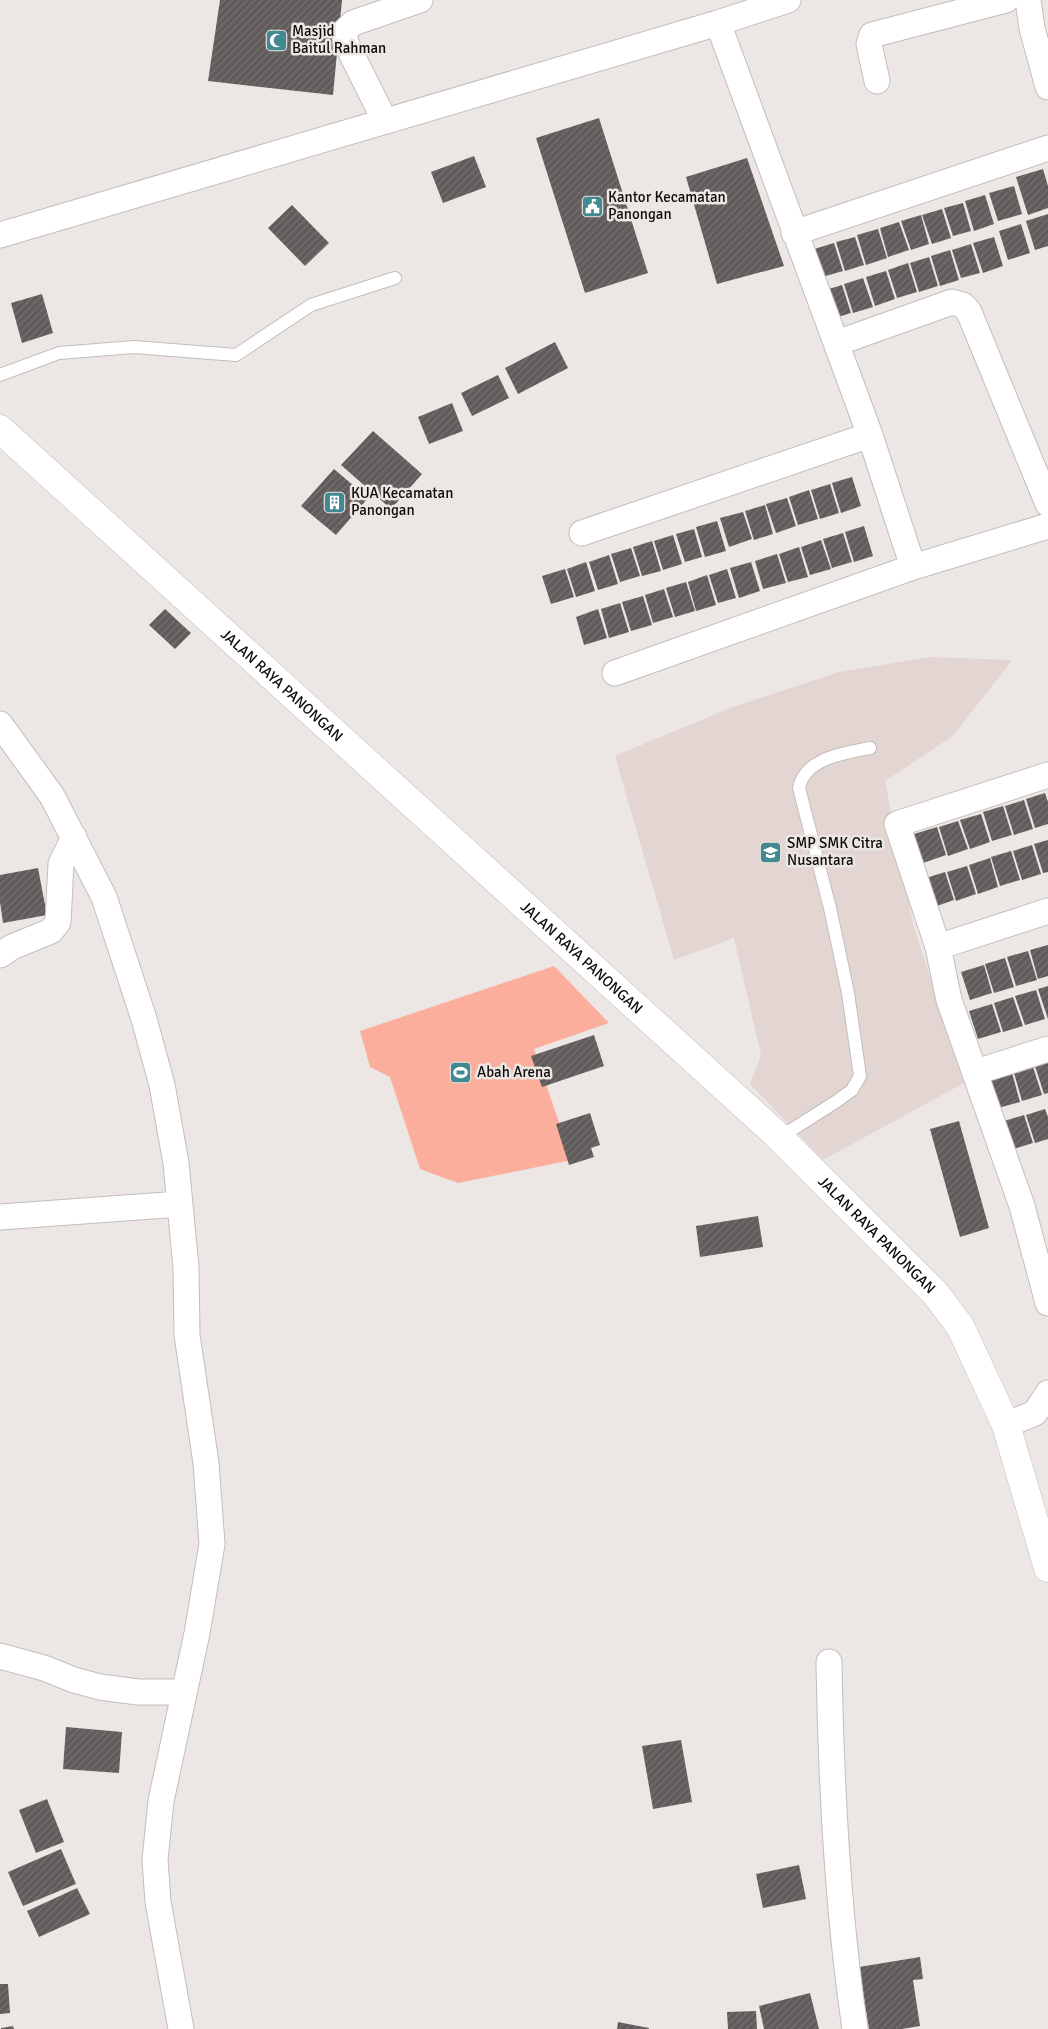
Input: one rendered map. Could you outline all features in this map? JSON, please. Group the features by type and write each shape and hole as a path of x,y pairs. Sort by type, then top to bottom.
{"main road":[{"name":"JALAN RAYA PANONGAN","path":"0,428 777,1135 947,1307 968,1342 1006,1425 1048,1568"}],"street":[{"path":"384,121 346,43 344,32 352,23 420,0"},
{"path":"0,235 718,23 788,0"},
{"path":"877,81 869,44 872,35 1006,0"},
{"path":"1028,0 1032,28 1048,87"},
{"path":"718,23 870,435 913,567"},
{"path":"794,232 1048,148"},
{"path":"837,343 952,302 963,305 969,312 1048,504"},
{"path":"582,533 870,435"},
{"path":"615,673 913,567 1048,526"},
{"path":"0,724 52,796 104,897 144,1019 162,1084 176,1163 186,1267 187,1335 206,1462 212,1544 161,1801 155,1860 158,1902 181,2029"},
{"path":"1048,775 896,824 938,947 950,1000 1022,1206 1048,1303"},
{"path":"0,955 51,931 58,922 61,864 74,837"},
{"path":"938,947 1048,912"},
{"path":"976,1072 1048,1049"},
{"path":"0,1217 180,1204"},
{"path":"1006,1425 1044,1406"},
{"path":"0,1656 44,1668 74,1680 100,1687 138,1692 184,1692"},
{"path":"829,1662 831,1751 837,1848 846,1970 854,2029"}],"lane":[{"path":"0,375 59,353 134,347 236,355 311,305 395,278"},
{"path":"777,1135 793,1129 837,1102 852,1090 860,1076 848,993 830,908 799,788 801,778 809,769 839,754 870,748"}],"shaded area":[{"name":"SMP SMK Citra Nusantara","path":"930,657 1012,660 953,736 885,781 913,924 964,1083 823,1160 750,1084 761,1055 734,938 674,960 615,756 730,708 839,672"},
{"name":"Abah Arena","path":"554,966 609,1023 534,1049 572,1160 458,1183 420,1169 390,1077 370,1067 360,1031"}],"building":[{"name":"Masjid Baitul Rahman","path":"220,0 342,0 333,95 208,81"},
{"name":"Kantor Kecamatan Panongan","path":"599,118 648,273 585,293 536,138"},
{"path":"474,156 486,187 443,203 431,172"},
{"path":"747,158 784,266 717,284 686,177"},
{"path":"1043,169 1048,186 1048,208 1028,215 1016,177"},
{"path":"1014,186 1022,214 998,221 989,193"},
{"path":"985,195 994,224 974,231 965,201"},
{"path":"963,203 971,231 953,236 944,208"},
{"path":"292,205 329,243 305,266 268,228"},
{"path":"942,209 951,238 932,244 922,215"},
{"path":"1048,214 1048,246 1035,250 1026,221"},
{"path":"921,215 929,244 911,250 901,221"},
{"path":"899,222 909,250 888,257 880,228"},
{"path":"1021,224 1030,253 1008,260 999,231"},
{"path":"878,229 887,258 866,265 857,235"},
{"path":"855,237 864,265 845,271 836,242"},
{"path":"994,237 1003,266 983,273 973,243"},
{"path":"834,243 843,271 819,278 811,250"},
{"path":"971,244 980,273 961,278 952,250"},
{"path":"950,250 959,280 940,286 931,256"},
{"path":"929,257 938,286 919,292 910,263"},
{"path":"908,263 917,292 897,298 888,270"},
{"path":"886,271 895,299 875,306 866,277"},
{"path":"863,278 873,307 853,313 844,284"},
{"path":"842,285 851,313 828,320 819,292"},
{"path":"42,294 53,333 22,343 11,303"},
{"path":"555,342 568,368 518,394 505,368"},
{"path":"498,375 509,398 472,416 461,393"},
{"path":"452,403 463,431 429,444 418,417"},
{"path":"373,431 422,474 391,509 341,465"},
{"name":"KUA Kecamatan Panongan","path":"334,469 368,498 336,535 301,506"},
{"path":"852,477 861,506 841,513 832,483"},
{"path":"830,484 839,513 820,519 811,490"},
{"path":"809,490 818,519 798,525 789,497"},
{"path":"787,498 796,526 776,533 766,504"},
{"path":"765,505 773,534 754,540 745,511"},
{"path":"743,512 752,539 729,547 720,518"},
{"path":"717,521 726,551 705,557 696,527"},
{"path":"864,526 873,556 854,562 845,532"},
{"path":"694,529 702,557 685,562 676,534"},
{"path":"843,533 852,562 832,568 823,539"},
{"path":"673,535 682,564 663,570 654,541"},
{"path":"821,540 831,569 810,575 801,547"},
{"path":"652,541 661,571 642,576 633,547"},
{"path":"799,547 808,577 788,582 779,554"},
{"path":"631,548 640,576 620,582 611,554"},
{"path":"777,554 786,583 763,589 755,561"},
{"path":"609,555 618,584 598,590 589,562"},
{"path":"586,562 595,591 576,597 567,569"},
{"path":"751,562 760,591 739,598 730,568"},
{"path":"565,569 574,597 551,604 542,576"},
{"path":"727,569 736,598 718,603 709,575"},
{"path":"707,575 716,605 696,611 688,582"},
{"path":"686,582 695,611 675,617 666,588"},
{"path":"664,589 673,617 653,623 645,595"},
{"path":"643,596 652,625 631,631 622,602"},
{"path":"620,603 629,632 609,638 601,609"},
{"path":"165,609 191,633 175,649 149,625"},
{"path":"598,609 607,638 584,645 576,617"},
{"path":"1045,793 1048,802 1048,824 1035,828 1026,799"},
{"path":"1024,800 1033,829 1014,835 1005,806"},
{"path":"1003,806 1012,835 992,841 983,812"},
{"path":"981,814 990,842 970,849 960,820"},
{"path":"958,821 968,849 948,856 939,827"},
{"path":"937,827 946,855 923,863 914,834"},
{"path":"1048,840 1048,872 1043,873 1034,844"},
{"path":"1032,845 1041,874 1022,880 1013,851"},
{"path":"1011,851 1020,880 1000,886 991,857"},
{"path":"990,858 998,887 978,894 969,865"},
{"path":"967,866 976,894 956,901 947,872"},
{"path":"38,868 47,915 3,923 0,902 0,875"},
{"path":"945,872 954,900 931,908 923,879"},
{"path":"1048,945 1048,976 1038,979 1030,950"},
{"path":"1028,951 1037,980 1016,986 1007,957"},
{"path":"1005,958 1014,987 994,993 985,964"},
{"path":"984,965 992,993 970,1000 961,972"},
{"path":"1048,986 1048,1019 1038,989"},
{"path":"1036,990 1045,1019 1025,1025 1015,996"},
{"path":"1013,997 1023,1026 1003,1032 994,1003"},
{"path":"992,1004 1001,1032 978,1039 969,1011"},
{"path":"594,1035 604,1066 542,1087 531,1056"},
{"path":"1048,1062 1048,1093 1044,1094 1035,1066"},
{"path":"1033,1067 1042,1095 1022,1101 1014,1073"},
{"path":"1012,1073 1020,1102 998,1108 988,1080"},
{"path":"1045,1109 1048,1117 1048,1139 1035,1143 1026,1115"},
{"path":"590,1113 600,1145 591,1148 594,1157 569,1165 556,1124"},
{"path":"1024,1115 1033,1143 1010,1150 1001,1122"},
{"path":"959,1121 989,1228 960,1237 930,1129"},
{"path":"758,1216 763,1247 700,1257 696,1226"},
{"path":"66,1727 122,1732 119,1773 63,1769"},
{"path":"681,1740 692,1802 653,1809 642,1746"},
{"path":"47,1799 64,1842 36,1853 19,1810"},
{"path":"61,1849 76,1884 23,1906 8,1872"},
{"path":"799,1865 806,1899 763,1908 756,1874"},
{"path":"77,1888 90,1914 39,1937 27,1911"},
{"path":"920,1957 923,1979 913,1980 920,2026 902,2029 869,2029 859,1967"},
{"path":"0,1984 8,1984 10,2013 0,2014"},
{"path":"810,1993 819,2029 764,2029 759,2006"},
{"path":"756,2011 757,2029 728,2029 727,2012"},
{"path":"618,2022 649,2028 649,2029 617,2029"},
{"path":"13,2026 14,2029 1,2029 1,2028"}],"place":[{"name":"Masjid Baitul Rahman","path":"276,40"},
{"name":"Kantor Kecamatan Panongan","path":"592,206"},
{"name":"KUA Kecamatan Panongan","path":"335,502"},
{"name":"SMP SMK Citra Nusantara","path":"771,852"},
{"name":"Abah Arena","path":"461,1072"}]}
